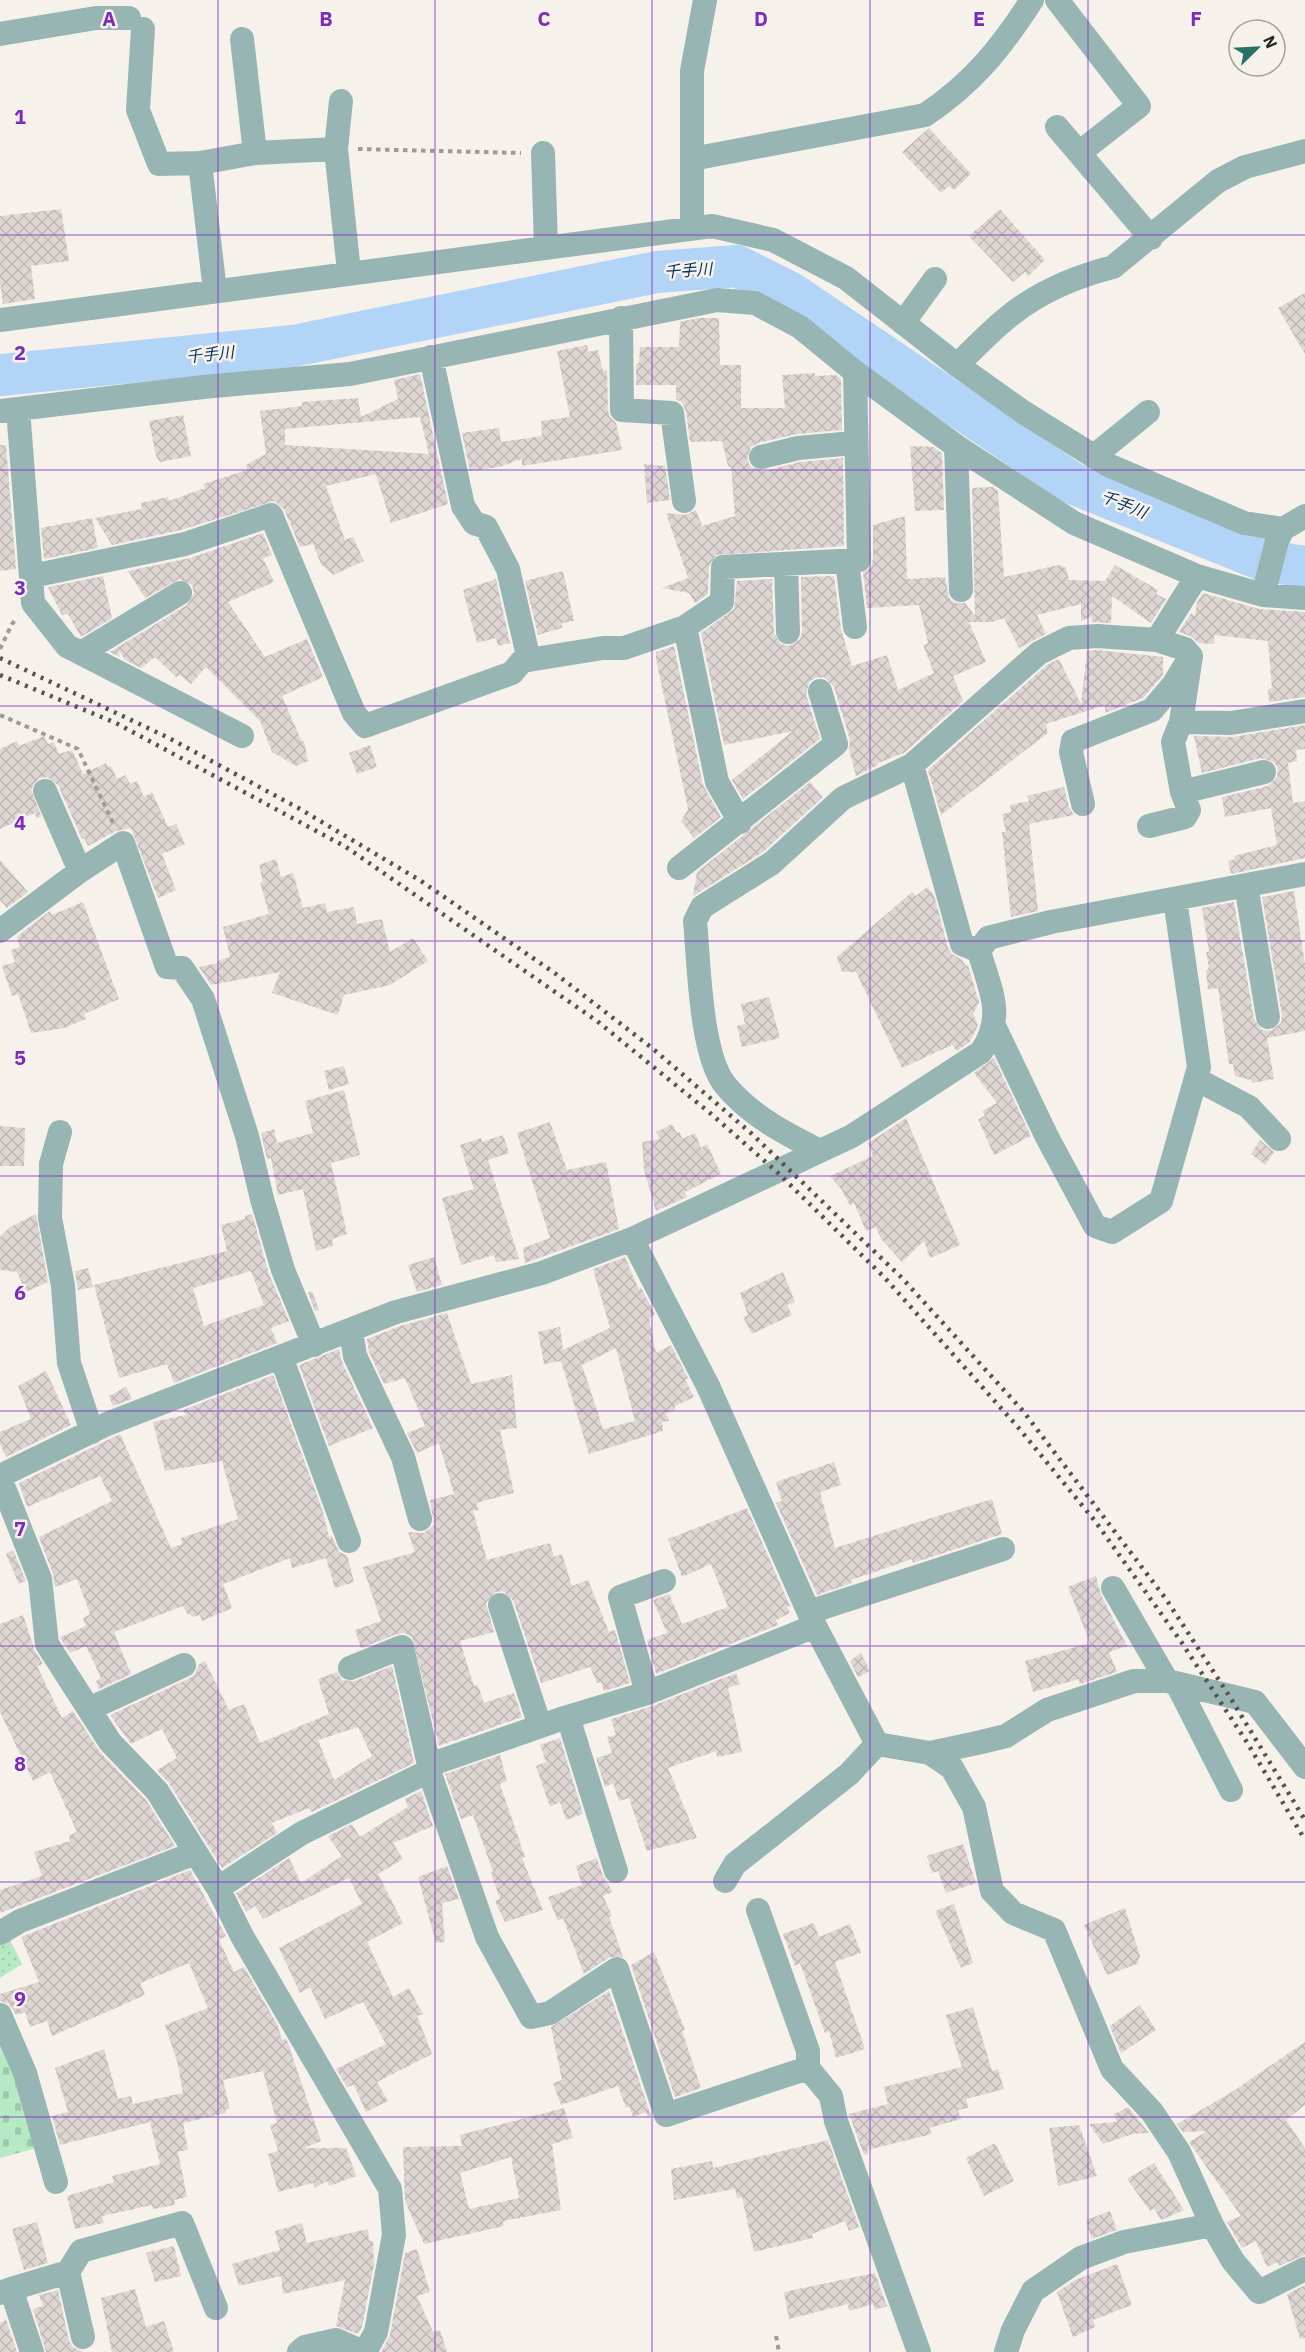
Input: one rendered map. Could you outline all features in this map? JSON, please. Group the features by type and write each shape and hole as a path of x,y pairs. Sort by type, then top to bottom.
{"street":[{"path":"692,227 692,71 705,0"},
{"path":"692,159 926,115 949,99 1000,48 1032,0"},
{"path":"1057,0 1139,106 1079,153"},
{"path":"0,34 96,18 136,23 138,110 159,164 200,163 255,153 336,149"},
{"path":"242,39 255,153"},
{"path":"341,100 336,149 349,272"},
{"path":"1057,127 1150,238"},
{"path":"957,365 1011,314 1033,299 1093,272 1113,267 1218,181 1245,167 1305,151"},
{"path":"543,153 546,246"},
{"path":"200,163 215,291"},
{"path":"1,318 712,226 773,240 846,278 957,365 1023,412 1094,456 1244,523 1280,535"},
{"path":"903,323 935,279"},
{"path":"242,736 67,646 33,603 32,576 9,410 203,387 350,374 717,300 754,303 800,327 855,372 956,446 1074,523 1197,576 1305,598"},
{"path":"621,318 622,410 672,413 684,501"},
{"path":"432,357 463,506 474,524 486,527 508,569 529,660"},
{"path":"32,576 185,544 271,515 354,713 365,726 512,673 522,661 603,648 624,648 685,627 722,602 723,567 859,560 854,443 855,372"},
{"path":"1094,456 1148,412"},
{"path":"761,457 798,448 854,443"},
{"path":"956,446 961,590"},
{"path":"1264,590 1280,535 1305,516"},
{"path":"848,561 855,627"},
{"path":"786,564 788,632"},
{"path":"1158,640 1197,576"},
{"path":"81,653 180,593"},
{"path":"685,627 717,782 740,822"},
{"path":"820,1151 768,1124 725,1086 716,1066 705,1025 695,921 702,907 772,863 843,798 912,765 1038,653 1069,638 1097,636 1158,640 1185,649 1191,656 1181,722 1173,742 1182,792 1189,810 1185,817 1149,826"},
{"path":"1083,804 1071,752 1073,741 1152,710 1174,684 1191,656"},
{"path":"679,868 836,744 820,691"},
{"path":"1181,722 1231,723 1305,711"},
{"path":"912,765 962,944 979,951"},
{"path":"1182,792 1264,772"},
{"path":"45,791 80,871"},
{"path":"0,931 80,871 123,843 167,967 182,968 203,999 247,1136 283,1270 314,1345"},
{"path":"299,2352 305,2348 336,2340 364,2352 376,2332 394,2235 390,2189 242,1936 218,1888 157,1791 110,1742 47,1644 40,1579 0,1477 92,1432 396,1312 542,1273 632,1239 852,1136 981,1052 991,1038 996,1018 979,951 988,938 1051,922 1305,874"},
{"path":"1246,885 1268,1017"},
{"path":"994,1026 1047,1137 1095,1226 1112,1232 1161,1201 1199,1067 1175,899"},
{"path":"1196,1079 1249,1107 1279,1139"},
{"path":"60,1132 51,1164 50,1218 63,1286 69,1363 92,1432"},
{"path":"632,1239 708,1386 812,1619 877,1744"},
{"path":"351,1331 355,1356 403,1457 420,1519"},
{"path":"281,1357 349,1541"},
{"path":"218,1888 302,1833 429,1768 540,1726 647,1693 812,1619 1003,1549"},
{"path":"647,1693 620,1597 664,1581"},
{"path":"1113,1588 1172,1683 1231,1790"},
{"path":"500,1605 540,1726"},
{"path":"350,1668 402,1647 429,1768 487,1937 531,2017 550,2013 617,1969 666,2115 808,2068"},
{"path":"89,1709 184,1665"},
{"path":"877,1744 930,1753 1006,1736 1047,1710 1134,1681 1172,1683 1255,1702 1305,1767"},
{"path":"568,1717 616,1871"},
{"path":"725,1881 735,1864 816,1802 877,1744"},
{"path":"930,1753 952,1768 974,1807 992,1891 1012,1912 1054,1930 1112,2069 1152,2112 1179,2152 1212,2225 1233,2261 1259,2292 1305,2269"},
{"path":"0,1933 20,1921 195,1853"},
{"path":"758,1910 808,2051 808,2068 831,2096 836,2121 919,2352"},
{"path":"0,2015 26,2073 56,2182"},
{"path":"32,2352 6,2291 68,2272 81,2251 182,2223 216,2307"},
{"path":"1006,2352 1013,2330 1034,2291 1082,2258 1124,2242 1212,2225"},
{"path":"68,2272 83,2337"}],"path":[{"path":"336,149 543,153"},
{"path":"0,649 12,624 33,603"},
{"path":"0,715 78,749 123,843"},
{"path":"776,2336 779,2352"}],"green space":[{"path":"8,1936 22,1964 0,1978 0,1940"},
{"path":"0,2032 40,2147 0,2158"}],"building":[{"path":"929,128 971,174 954,190 949,186 941,193 902,152"},
{"path":"61,209 69,261 31,266 35,299 3,304 0,282 0,216"},
{"path":"1000,209 1045,260 1028,276 1025,272 1013,282 969,236"},
{"path":"1305,293 1305,354 1278,308"},
{"path":"698,318 719,318 720,365 741,365 741,408 785,408 782,375 815,373 815,376 836,375 841,379 842,430 797,434 758,443 751,447 747,460 751,467 764,471 800,462 843,458 844,546 716,555 709,566 708,594 695,603 689,593 662,588 688,578 666,513 685,515 696,510 702,526 735,516 731,467 728,466 722,441 690,442 686,411 681,401 676,400 676,385 636,385 636,364 639,363 640,347 679,347 680,322"},
{"path":"587,345 588,352 598,350 603,371 607,370 608,411 616,423 622,450 522,466 522,459 499,467 470,471 462,433 499,428 501,442 542,436 541,421 570,417 557,351"},
{"path":"420,374 448,504 391,523 376,474 326,486 345,540 353,537 364,561 333,575 321,564 313,544 300,547 284,509 274,501 181,530 112,545 95,518 142,509 141,503 168,497 169,501 205,488 203,484 247,470 246,465 266,454 260,411 302,406 302,402 358,398 361,417 398,399 394,380","holes":["420,417 429,454 285,445 285,429"]},
{"path":"183,415 191,456 160,462 156,456 149,421"},
{"path":"0,445 6,445 16,569 0,571"},
{"path":"910,446 933,447 942,453 944,510 915,511"},
{"path":"644,464 665,466 670,500 647,503"},
{"path":"993,487 998,491 1004,577 1059,565 1066,568 1069,580 1105,581 1115,565 1158,590 1156,594 1166,599 1151,623 1112,596 1111,623 1091,622 1092,616 1081,621 1081,604 1037,615 1046,634 1019,648 1004,618 992,622 969,622 986,662 953,676 963,701 904,753 878,763 856,776 849,749 850,740 834,687 824,677 815,678 809,682 806,695 820,739 743,799 732,780 793,731 724,745 701,633 734,609 737,581 772,579 774,633 781,644 789,646 800,639 802,632 801,577 834,576 841,629 852,666 887,655 898,690 934,673 923,645 928,643 919,605 867,608 863,573 871,567 873,560 873,525 905,516 907,579 945,577 949,598 955,603 965,603 975,616 972,488"},
{"path":"92,518 98,548 44,559 41,528"},
{"path":"263,533 272,555 263,558 274,582 228,602 265,657 307,639 323,677 282,696 302,742 304,741 308,761 296,766 272,752 260,721 206,667 191,684 180,675 176,677 155,657 141,668 125,660 118,649 120,657 110,652 187,605 194,593 192,585 179,579 145,598 128,571 190,558"},
{"path":"563,571 574,621 562,623 562,628 538,635 525,581"},
{"path":"103,576 112,618 81,637 68,614 62,615 48,587"},
{"path":"496,579 510,643 498,646 496,638 477,643 463,590"},
{"path":"1203,593 1259,609 1305,612 1305,697 1269,702 1268,689 1272,688 1268,641 1214,635 1214,644 1199,643 1179,632 1191,613 1195,616 1197,602"},
{"path":"674,646 703,785 721,817 694,838 681,821 688,809 656,659 656,652"},
{"path":"1087,651 1163,657 1163,675 1143,698 1105,713 1105,705 1046,724 1048,733 941,815 928,770 1047,665 1059,659 1081,704"},
{"path":"1305,725 1305,749 1296,750 1297,761 1288,763 1293,803 1305,801 1305,858 1231,874 1228,861 1235,859 1234,856 1277,845 1271,808 1225,817 1222,797 1268,786 1277,777 1278,768 1274,762 1261,758 1202,773 1194,736 1233,737"},
{"path":"44,736 48,744 54,742 59,754 72,750 83,774 106,763 109,768 111,766 117,779 126,775 130,784 137,781 144,797 152,792 168,827 176,824 185,844 162,854 176,890 158,898 131,828 116,831 88,846 84,838 82,839 58,785 47,777 39,778 31,789 41,816 37,818 35,813 0,829 0,749 17,741 19,746"},
{"path":"370,745 377,767 357,774 349,753"},
{"path":"810,782 823,797 763,852 693,896 697,872"},
{"path":"1064,787 1069,807 1074,815 1029,824 1038,911 1011,917 1002,832 1006,832 1002,814 1011,812 1010,805 1029,801 1027,796"},
{"path":"276,859 281,877 293,873 303,908 325,903 327,912 354,907 357,924 382,919 390,952 413,938 428,961 390,985 344,995 338,1015 272,993 280,972 211,985 199,967 218,963 217,961 230,957 223,927 269,914 260,882 263,882 259,865"},
{"path":"0,860 28,892 7,908 0,900"},
{"path":"927,887 934,895 948,948 966,966 968,965 979,1002 973,1014 978,1025 970,1042 957,1051 952,1045 902,1068 856,972 842,972 837,957 912,892 916,896"},
{"path":"1294,891 1305,965 1305,1031 1267,1038 1274,1079 1252,1083 1251,1080 1235,1076 1233,1064 1229,1064 1218,988 1208,990 1206,971 1209,968 1206,952 1209,952 1202,908 1234,902 1254,1019 1262,1030 1271,1031 1281,1023 1282,1015 1262,897"},
{"path":"83,902 119,999 84,1014 86,1019 64,1028 31,1033 18,994 12,996 2,966 15,962 11,950 20,947 17,937 25,930 50,911 52,915"},
{"path":"769,997 780,1038 742,1047 737,1026 745,1024 741,1004"},
{"path":"994,1058 1031,1136 994,1155 978,1119 985,1116 982,1111 997,1103 974,1073"},
{"path":"344,1066 349,1084 329,1090 324,1071"},
{"path":"344,1090 360,1155 331,1163 347,1234 332,1239 333,1246 316,1251 303,1189 278,1195 271,1158 267,1159 261,1133 274,1129 277,1143 313,1133 305,1101"},
{"path":"906,1118 960,1245 930,1258 924,1241 902,1262 881,1239 876,1227 866,1231 854,1203 850,1206 842,1190 830,1176 873,1156 868,1143"},
{"path":"550,1122 567,1170 606,1162 619,1229 525,1263 523,1248 550,1238 517,1133"},
{"path":"672,1124 677,1133 680,1132 682,1139 695,1133 701,1148 707,1144 721,1174 685,1192 687,1197 656,1211 644,1170 642,1142 660,1139 656,1132"},
{"path":"0,1126 25,1128 24,1166 0,1166"},
{"path":"503,1135 509,1153 488,1160 519,1259 496,1262 494,1255 461,1265 442,1198 474,1189 460,1145 481,1138 482,1142"},
{"path":"1260,1140 1274,1152 1265,1165 1251,1154"},
{"path":"36,1214 48,1282 26,1292 17,1272 0,1270 0,1237 10,1227"},
{"path":"252,1214 269,1274 289,1321 271,1328 277,1343 174,1383 167,1364 119,1378 94,1285 227,1251 221,1225 245,1219 245,1216","holes":["251,1271 264,1305 204,1326 193,1288"]},
{"path":"434,1257 442,1285 417,1292 408,1265"},
{"path":"625,1257 639,1290 641,1288 655,1314 649,1318 656,1353 671,1345 688,1378 685,1380 694,1397 675,1406 675,1411 666,1413 669,1421 662,1422 663,1431 589,1454 561,1361 544,1364 538,1332 560,1327 563,1350 610,1328 593,1269","holes":["616,1348 635,1421 603,1429 582,1365"]},
{"path":"88,1268 93,1287 78,1290 75,1271"},
{"path":"783,1272 795,1302 787,1305 792,1315 752,1334 743,1317 748,1315 740,1293"},
{"path":"312,1291 319,1310 315,1311 308,1293"},
{"path":"447,1313 471,1384 512,1375 517,1428 500,1430 514,1493 476,1503 479,1510 473,1511 487,1560 550,1543 554,1557 562,1554 572,1586 588,1580 609,1632 615,1630 630,1683 604,1691 601,1682 597,1683 590,1667 541,1683 513,1600 503,1591 495,1592 486,1603 494,1632 460,1641 474,1686 478,1685 484,1703 514,1693 522,1717 439,1746 412,1637 405,1633 397,1634 361,1648 355,1630 381,1621 363,1567 415,1552 408,1532 424,1533 434,1525 430,1500 454,1494 439,1443 417,1453 407,1433 425,1426 405,1378 384,1384 369,1352 367,1339 400,1326"},
{"path":"339,1349 342,1362 373,1428 329,1446 299,1365"},
{"path":"46,1371 71,1425 6,1457 0,1444 0,1432 31,1419 18,1386"},
{"path":"273,1375 323,1512 329,1537 332,1536 339,1552 347,1555 354,1582 335,1588 326,1558 292,1568 290,1558 223,1584 232,1608 202,1621 200,1615 192,1617 188,1615 183,1606 114,1632 131,1674 99,1689 96,1681 101,1678 86,1646 70,1653 61,1639 86,1626 83,1618 90,1614 77,1579 55,1587 53,1574 39,1537 112,1501 100,1476 27,1507 19,1483 120,1434 171,1548 182,1544 181,1538 238,1519 222,1461 165,1471 153,1422 186,1415 183,1410"},
{"path":"126,1387 132,1399 113,1406 109,1396"},
{"path":"834,1462 841,1485 820,1492 835,1548 992,1499 1002,1534 913,1563 912,1559 851,1580 852,1583 817,1595 776,1503 782,1501 776,1482"},
{"path":"747,1508 790,1606 787,1607 790,1613 776,1620 778,1625 656,1674 647,1640 667,1633 653,1600 669,1594 682,1624 728,1607 711,1564 682,1577 668,1539"},
{"path":"13,1550 26,1581 19,1584 6,1554"},
{"path":"1096,1576 1101,1595 1127,1646 1109,1652 1117,1672 1080,1684 1079,1679 1033,1692 1025,1661 1090,1643 1068,1587"},
{"path":"23,1615 35,1651 43,1664 37,1666 62,1718 73,1711 100,1752 146,1800 175,1846 0,1913 0,1890 42,1876 34,1852 70,1841 69,1836 77,1832 50,1772 33,1781 0,1712 0,1624"},
{"path":"861,1653 870,1671 858,1677 850,1661"},
{"path":"205,1661 229,1710 244,1704 260,1743 329,1714 318,1679 337,1672 342,1680 355,1681 392,1666 414,1763 312,1812 309,1808 272,1823 277,1833 222,1868 169,1783 157,1770 177,1758 162,1729 131,1744 110,1715 190,1678 196,1673 198,1665","holes":["358,1727 372,1756 334,1780 318,1740"]},
{"path":"736,1673 740,1684 728,1688 742,1752 717,1757 716,1751 668,1768 697,1838 647,1851 629,1798 619,1801 613,1783 605,1787 596,1758 612,1753 607,1737 616,1735 611,1719 652,1706"},
{"path":"560,1738 583,1814 566,1820 560,1802 550,1807 536,1766 546,1762 540,1745"},
{"path":"500,1755 507,1781 500,1784 525,1857 522,1858 543,1910 505,1922 495,1901 500,1899 473,1815 461,1819 445,1774"},
{"path":"421,1791 433,1826 393,1843 403,1859 378,1874 403,1923 367,1942 393,1997 409,1988 423,2014 417,2016 432,2054 377,2082 388,2101 366,2112 354,2085 347,2087 336,2069 386,2044 363,2002 325,2019 310,1987 300,1993 279,1948 362,1904 349,1878 263,1919 255,1906 246,1912 236,1893 289,1858 301,1883 342,1856 328,1836 352,1824 360,1837 408,1807 405,1799"},
{"path":"963,1844 976,1883 946,1893 938,1871 932,1873 927,1856"},
{"path":"597,1858 603,1876 613,1892 603,1896 612,1916 609,1917 623,1957 610,1957 584,1974 563,1918 558,1921 548,1897 582,1885 576,1866"},
{"path":"447,1866 459,1899 442,1903 445,1942 436,1943 418,1877"},
{"path":"190,1870 226,1936 219,1940 234,1972 244,1967 277,2024 282,2040 286,2039 288,2043 321,2141 304,2148 346,2148 356,2176 329,2186 327,2181 315,2188 313,2183 278,2192 268,2154 278,2151 270,2125 277,2123 263,2071 223,2080 230,2109 226,2109 226,2113 183,2123 188,2150 178,2152 187,2197 174,2200 175,2205 153,2209 152,2205 102,2216 104,2223 75,2229 67,2196 114,2182 112,2176 160,2164 150,2122 60,2145 52,2116 68,2112 55,2068 104,2049 118,2099 131,2096 133,2104 183,2093 177,2061 165,2025 208,2008 189,1963 140,1983 145,1995 52,2036 47,2021 30,2027 25,2012 16,2015 9,2004 0,2001 0,1994 39,1982 21,1937"},
{"path":"954,1904 973,1963 961,1968 935,1911"},
{"path":"1125,1908 1140,1956 1137,1964 1107,1975 1084,1925"},
{"path":"814,1923 819,1937 850,1924 861,1953 835,1962 865,2049 836,2058 829,2031 825,2033 800,1963 795,1966 783,1934"},
{"path":"654,1952 685,2030 682,2031 701,2088 675,2097 631,1965"},
{"path":"609,1991 651,2116 648,2117 646,2112 633,2117 629,2106 626,2108 618,2086 561,2105 553,2083 562,2080 551,2027"},
{"path":"1140,2005 1156,2030 1121,2053 1110,2026"},
{"path":"973,2007 992,2071 998,2069 1004,2089 966,2099 968,2108 958,2110 961,2119 929,2128 932,2134 867,2150 868,2154 864,2155 849,2114 888,2104 884,2087 962,2067 946,2015"},
{"path":"1305,2042 1305,2105 1286,2120 1305,2148 1305,2255 1279,2266 1278,2262 1267,2267 1256,2241 1242,2248 1227,2222 1241,2216 1189,2142 1207,2131 1183,2132 1177,2124 1232,2092"},
{"path":"1128,2107 1149,2133 1132,2134 1103,2144 1089,2124 1117,2122 1114,2114"},
{"path":"564,2108 573,2138 552,2144 561,2210 503,2221 504,2226 424,2244 405,2201 403,2147 462,2146 460,2135","holes":["511,2157 519,2198 469,2209 460,2173"]},
{"path":"1079,2125 1097,2176 1058,2186 1049,2128"},
{"path":"828,2140 859,2227 849,2231 845,2221 812,2234 813,2238 754,2252 742,2197 737,2198 735,2189 674,2200 671,2169 712,2161 713,2168"},
{"path":"995,2143 1014,2181 984,2196 966,2158"},
{"path":"1154,2163 1184,2210 1161,2220 1154,2208 1150,2211 1127,2179"},
{"path":"1110,2211 1117,2230 1092,2239 1086,2220"},
{"path":"37,2222 48,2263 24,2270 12,2229"},
{"path":"302,2223 307,2243 368,2229 369,2241 373,2241 374,2265 362,2327 358,2334 336,2326 345,2280 283,2294 281,2276 239,2286 232,2264 280,2250 275,2231"},
{"path":"174,2246 181,2276 155,2282 146,2253"},
{"path":"417,2249 430,2292 417,2296 433,2332 440,2330 447,2352 381,2352 390,2335 405,2253"},
{"path":"1117,2264 1132,2305 1093,2320 1095,2327 1073,2337 1057,2292 1075,2280"},
{"path":"875,2273 887,2306 875,2310 873,2304 849,2311 848,2304 789,2319 784,2292"},
{"path":"1305,2285 1305,2338 1300,2339 1287,2294"},
{"path":"135,2289 146,2327 164,2321 174,2352 112,2352 101,2298"},
{"path":"58,2290 69,2341 73,2347 83,2352 46,2352 33,2309 43,2306 39,2295"},
{"path":"6,2320 17,2352 0,2352 0,2323"}],"waterway":[{"name":"千手川","path":"0,375 293,346 657,272 737,266 789,292 1072,483 1263,560 1305,567"}],"railway":[{"path":"0,658 169,738 300,809 421,881 556,974 652,1048 752,1134 902,1278 1023,1411 1166,1599 1228,1694 1305,1820"},
{"path":"0,675 116,723 346,847 597,1021 710,1113 776,1171 884,1277 1017,1426 1095,1521 1182,1643 1248,1744 1305,1840"}]}
